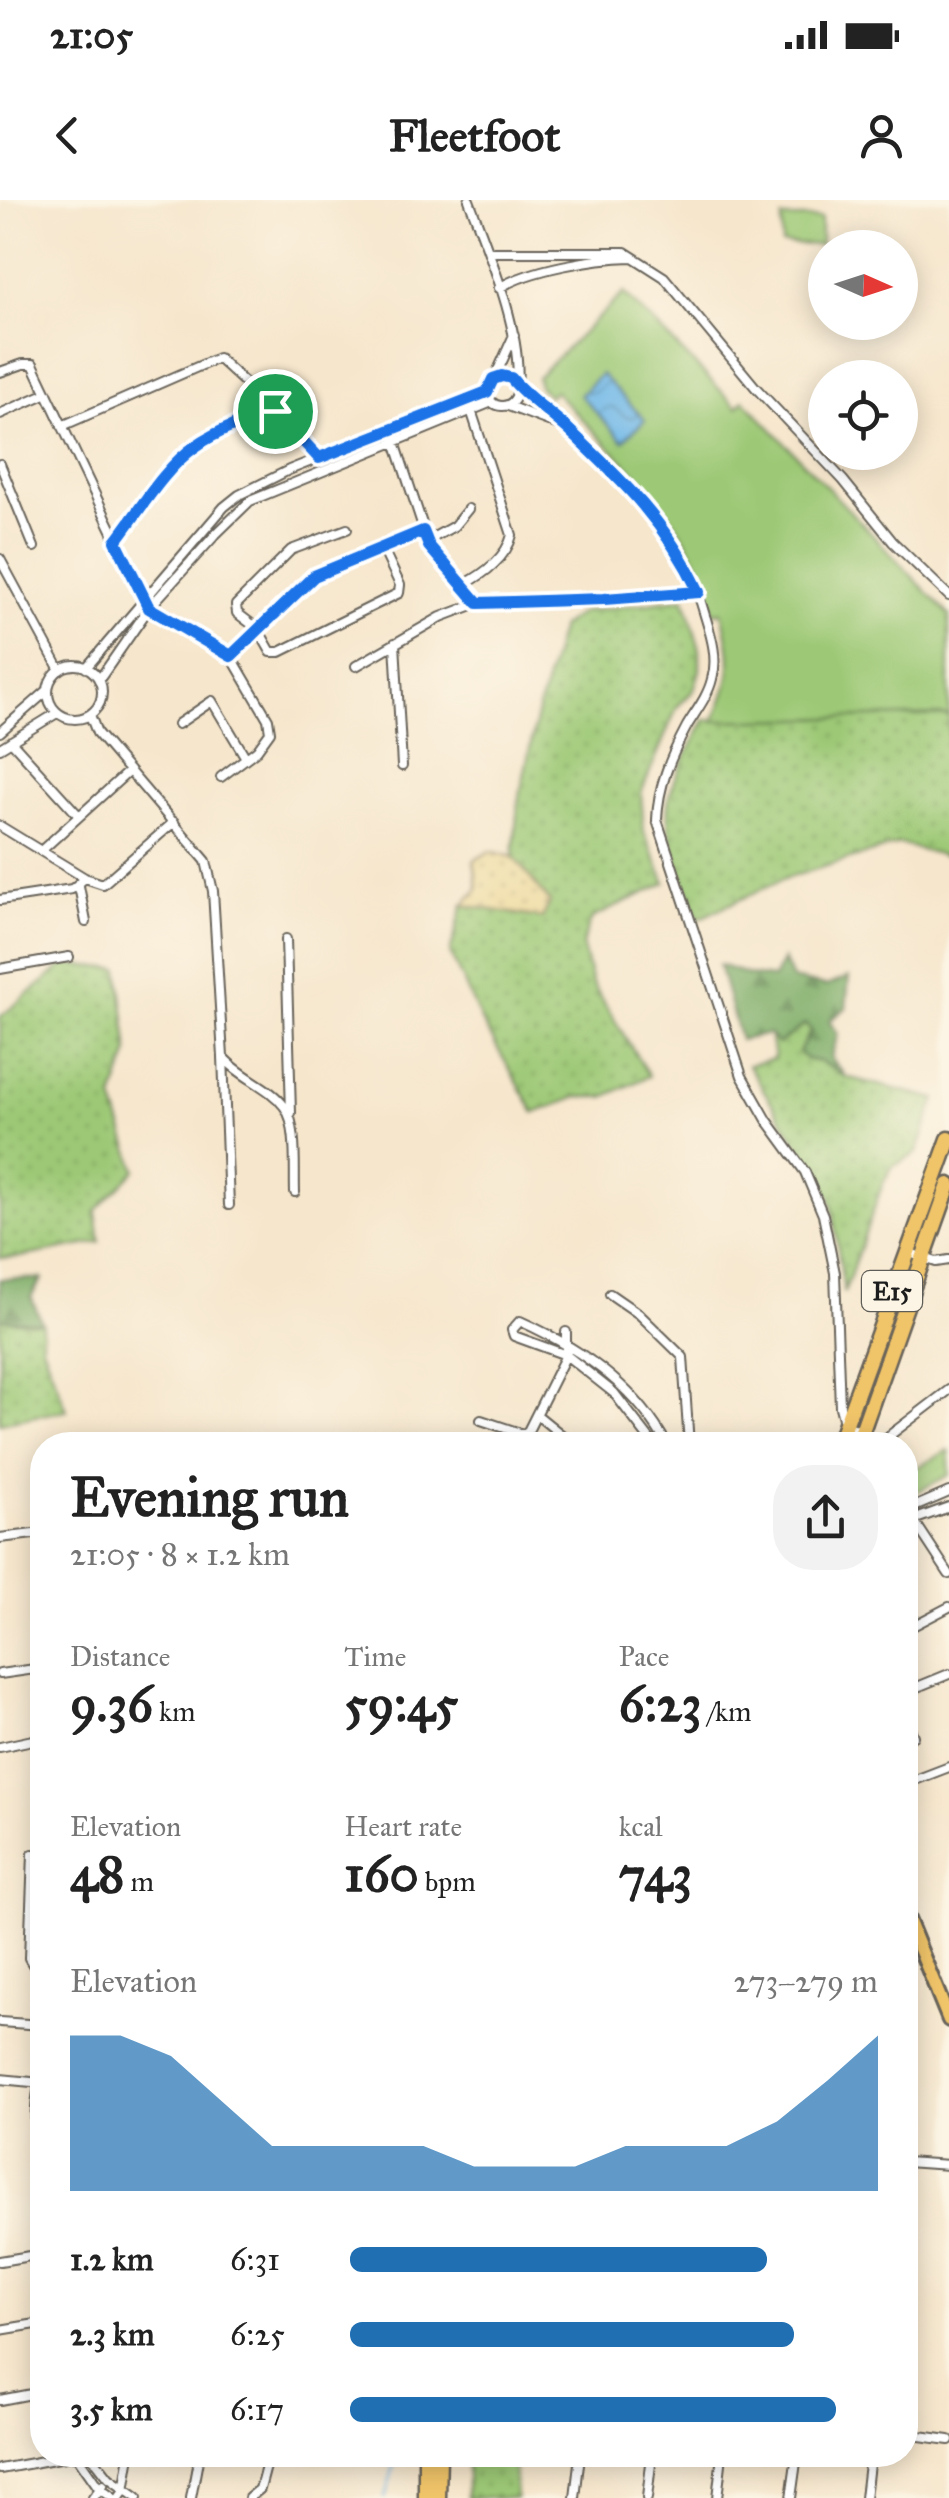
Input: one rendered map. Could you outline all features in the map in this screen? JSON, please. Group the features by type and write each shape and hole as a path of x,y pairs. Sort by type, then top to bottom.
{"highway":[{"name":"E15","path":"843,1432 949,1139"},
{"name":"E15","path":"861,1432 949,1185"},
{"path":"426,2467 426,2498"},
{"path":"438,2498 439,2467"}],"main road":[{"path":"918,1944 949,2020"}],"street":[{"path":"469,200 520,364 515,400 507,406"},
{"path":"488,252 625,252 664,276 756,388 843,480 893,542 949,596"},
{"path":"499,288 515,278 533,274 637,258"},
{"path":"86,668 224,507 255,486 319,458 487,392 514,335"},
{"path":"62,426 218,358 319,458"},
{"path":"0,372 32,363 149,608 231,656 268,719 270,732 257,750 221,777"},
{"path":"493,379 507,376 634,493 672,538 699,592 712,640 713,678 664,774 656,820 742,1076 804,1172 830,1238 838,1315 840,1407 845,1426 852,1432"},
{"path":"487,392 492,402"},
{"path":"0,414 47,393"},
{"path":"98,680 149,608 250,501 492,402 565,427"},
{"path":"465,584 488,570 512,542 471,410"},
{"path":"116,541 180,459 195,446 236,424 275,411"},
{"path":"391,428 427,541 478,603"},
{"path":"0,464 34,547"},
{"path":"427,541 454,526 468,509"},
{"path":"347,529 291,550 236,605 237,613 258,629 267,648 280,652 399,592 400,585 382,547"},
{"path":"231,656 314,576 423,531"},
{"path":"0,559 60,670"},
{"path":"356,666 441,617 478,603 699,592"},
{"path":"395,643 402,766"},
{"path":"0,732 48,690 60,670 68,666 86,668 98,680 102,695 90,714 73,719 57,712 48,690"},
{"path":"178,724 212,701 246,758"},
{"path":"0,748 57,712"},
{"path":"90,714 97,733 202,852 212,880 229,1205"},
{"path":"11,740 79,816"},
{"path":"42,850 130,771"},
{"path":"0,900 82,882 103,884 174,822"},
{"path":"0,826 42,850 82,882 86,922"},
{"path":"286,939 295,1192"},
{"path":"0,969 69,957"},
{"path":"222,1057 283,1103 291,1122"},
{"path":"906,1252 949,1260"},
{"path":"610,1294 638,1314 683,1357 689,1432"},
{"path":"617,1389 566,1355 520,1339 512,1330 520,1321 568,1343 617,1389 652,1430"},
{"path":"528,1432 566,1355 566,1332"},
{"path":"894,1432 949,1390"},
{"path":"537,1415 558,1432"},
{"path":"481,1420 515,1432"},
{"path":"918,1505 949,1492"},
{"path":"918,1517 949,1507"},
{"path":"918,1531 949,1574"},
{"path":"0,1538 30,1534"},
{"path":"918,1623 949,1607"},
{"path":"0,1674 30,1670"},
{"path":"918,1687 949,1674"},
{"path":"0,1747 30,1741"},
{"path":"918,1779 949,1766"},
{"path":"0,2022 30,2024"},
{"path":"0,2079 30,2081"},
{"path":"918,2163 949,2164"},
{"path":"0,2262 30,2256"},
{"path":"0,2330 30,2325"},
{"path":"0,2400 30,2394"},
{"path":"918,2436 949,2440"},
{"path":"0,2469 30,2463"},
{"path":"84,2467 99,2488 137,2498"},
{"path":"100,2467 118,2496"},
{"path":"118,2496 126,2467"},
{"path":"191,2498 197,2467"},
{"path":"250,2498 260,2489 265,2467"},
{"path":"575,2498 579,2467"},
{"path":"647,2498 651,2467"},
{"path":"717,2498 721,2467"},
{"path":"791,2498 795,2467"},
{"path":"864,2498 868,2467"},
{"path":"93,2498 109,2478"}],"green space":[{"path":"782,218 821,218 821,230 808,230 808,245 782,244"},
{"path":"624,293 737,407 744,400 949,615 949,715 713,721 725,692 730,656 722,612 714,613 695,557 662,506 634,478 637,475 554,391 549,396 539,386 537,377"},
{"path":"685,598 700,650 700,670 694,690 677,707 641,793 644,832 666,883 592,918 582,944 592,983 649,1076 604,1097 577,1097 535,1113 481,1020 450,953 463,905 542,918 550,902 513,857 518,804 561,626 582,612"},
{"path":"949,715 949,857 899,844 784,879 698,919 676,859 667,812 676,778 705,720"},
{"path":"783,959 792,979 826,986 849,977 846,1008 829,1021 838,1034 831,1058 846,1077 799,1052 811,1030 805,1024 778,1044 769,1034 740,1040 719,965 773,978"},
{"path":"65,964 119,969 129,1052 113,1099 136,1170 96,1211 100,1242 0,1258 0,1017"},
{"path":"805,1024 811,1030 806,1059 821,1062 846,1077 936,1099 917,1153 892,1167 883,1183 844,1293 831,1199 748,1065 774,1059 770,1034"},
{"path":"0,1279 42,1279 31,1297 42,1323 0,1319"},
{"path":"0,1319 42,1323 42,1346 67,1410 0,1423"},
{"path":"949,1450 949,1475 918,1491 918,1467"},
{"path":"467,2467 516,2467 516,2498 467,2498"}],"sand":[{"path":"490,851 513,857 550,902 542,918 463,905 478,889 474,861"}],"water":[{"path":"601,374 645,420 623,441 580,395"}],"waterway":[{"path":"385,2498 394,2467"}],"route":[{"path":"507,376 640,499 672,538 699,592 478,603 429,546 423,531 314,576 231,656 149,608 116,541 180,459 195,446 236,424 275,411 319,458 487,392 493,379 507,376"}]}
